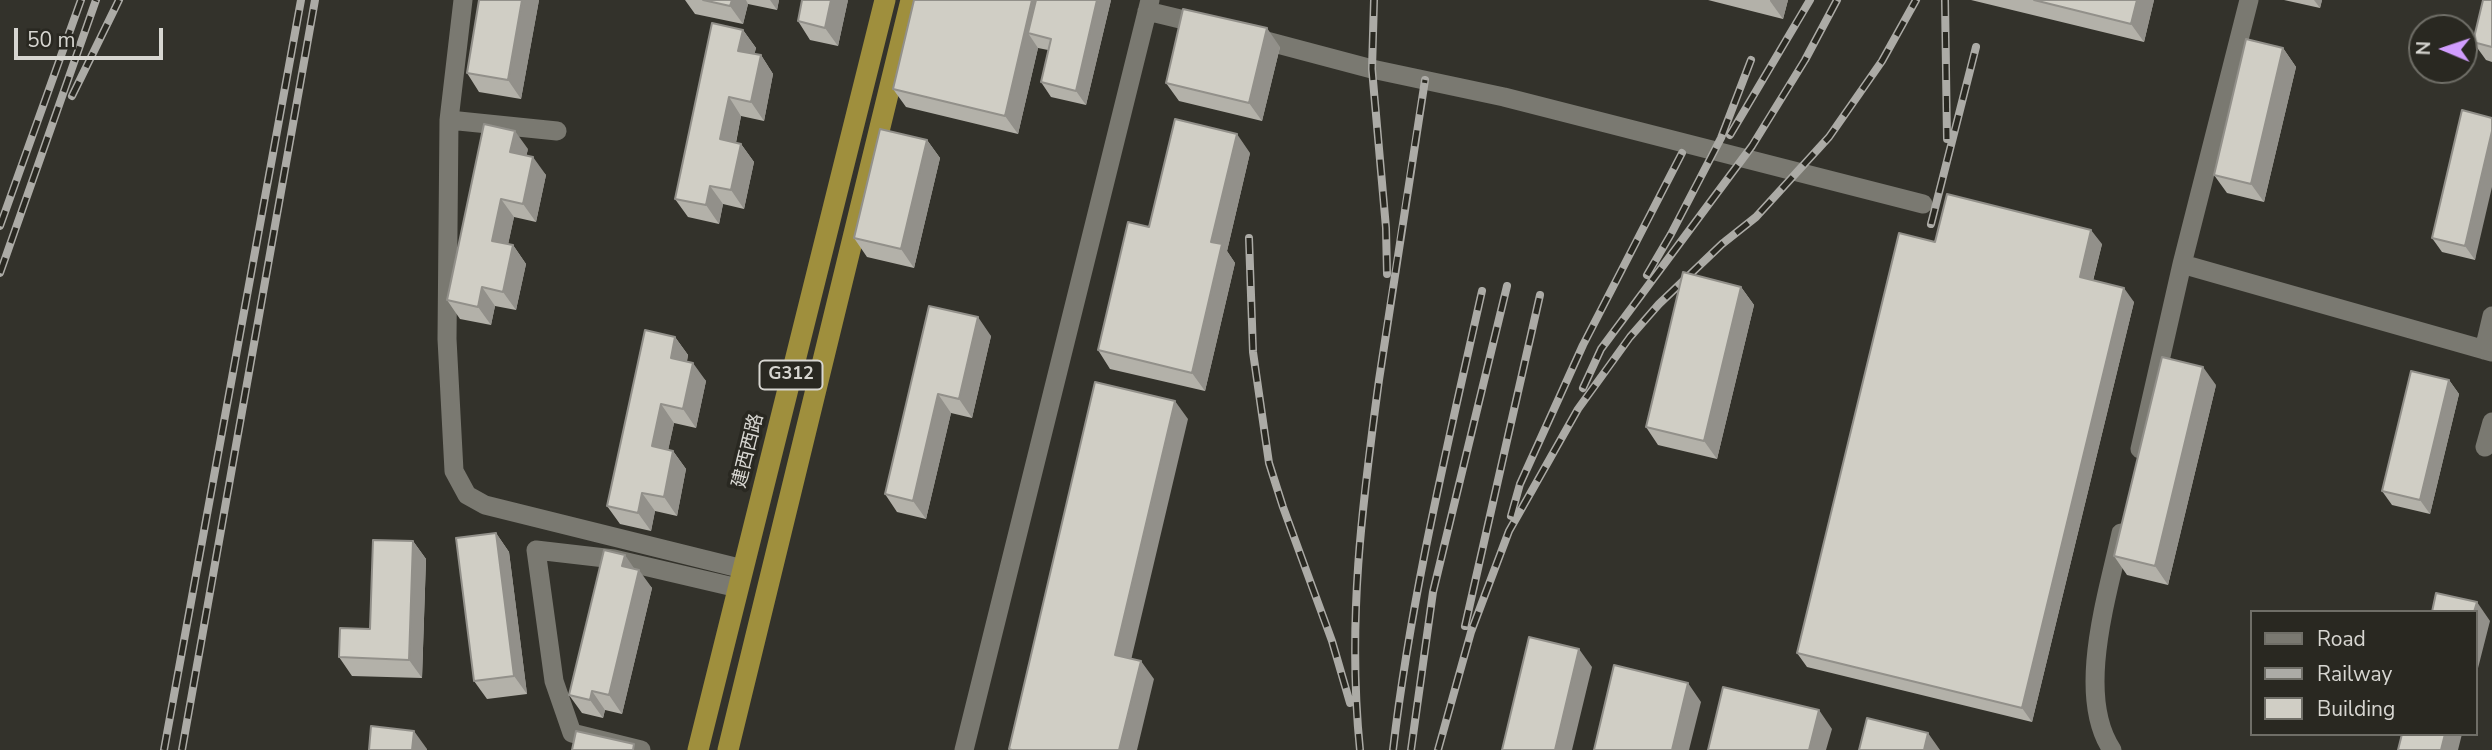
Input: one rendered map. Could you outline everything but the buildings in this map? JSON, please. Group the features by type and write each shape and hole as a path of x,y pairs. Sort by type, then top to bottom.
{"highway":[{"name":"建西西路","path":"698,750 885,0"},
{"name":"G312","path":"728,750 911,0"}],"street":[{"path":"463,0 449,120 447,339 454,471 467,495 485,505 741,578"},
{"path":"2137,461 2182,264 2249,0"},
{"path":"964,750 1149,5 1233,33 1372,68 1504,97 1923,204"},
{"path":"449,120 557,131"},
{"path":"2182,264 2488,351 2492,316"},
{"path":"2486,447 2492,422"},
{"path":"2112,750 2104,737 2095,690 2099,632 2126,514"},
{"path":"641,750 572,733 554,681 536,550 741,578"}],"railway":[{"path":"0,226 81,0"},
{"path":"0,273 96,0"},
{"path":"72,96 119,0"},
{"path":"164,750 301,0"},
{"path":"182,750 315,0"},
{"path":"1374,0 1372,69 1386,228 1387,274"},
{"path":"1730,135 1810,0"},
{"path":"1583,388 1601,349 1752,146 1805,60 1837,0"},
{"path":"1438,750 1471,632 1509,531 1578,409 1630,337 1659,304 1722,244 1756,217 1829,137 1882,61 1916,0"},
{"path":"1945,0 1947,139"},
{"path":"1931,224 1976,47"},
{"path":"1647,275 1721,138 1751,60"},
{"path":"1360,750 1355,656 1362,519 1379,380 1425,80"},
{"path":"1511,516 1520,484 1583,345 1682,153"},
{"path":"1249,238 1253,352 1269,463 1332,641 1350,703"},
{"path":"1411,750 1433,592 1507,286"},
{"path":"1393,750 1420,577 1482,291"},
{"path":"1465,626 1540,295"}]}
